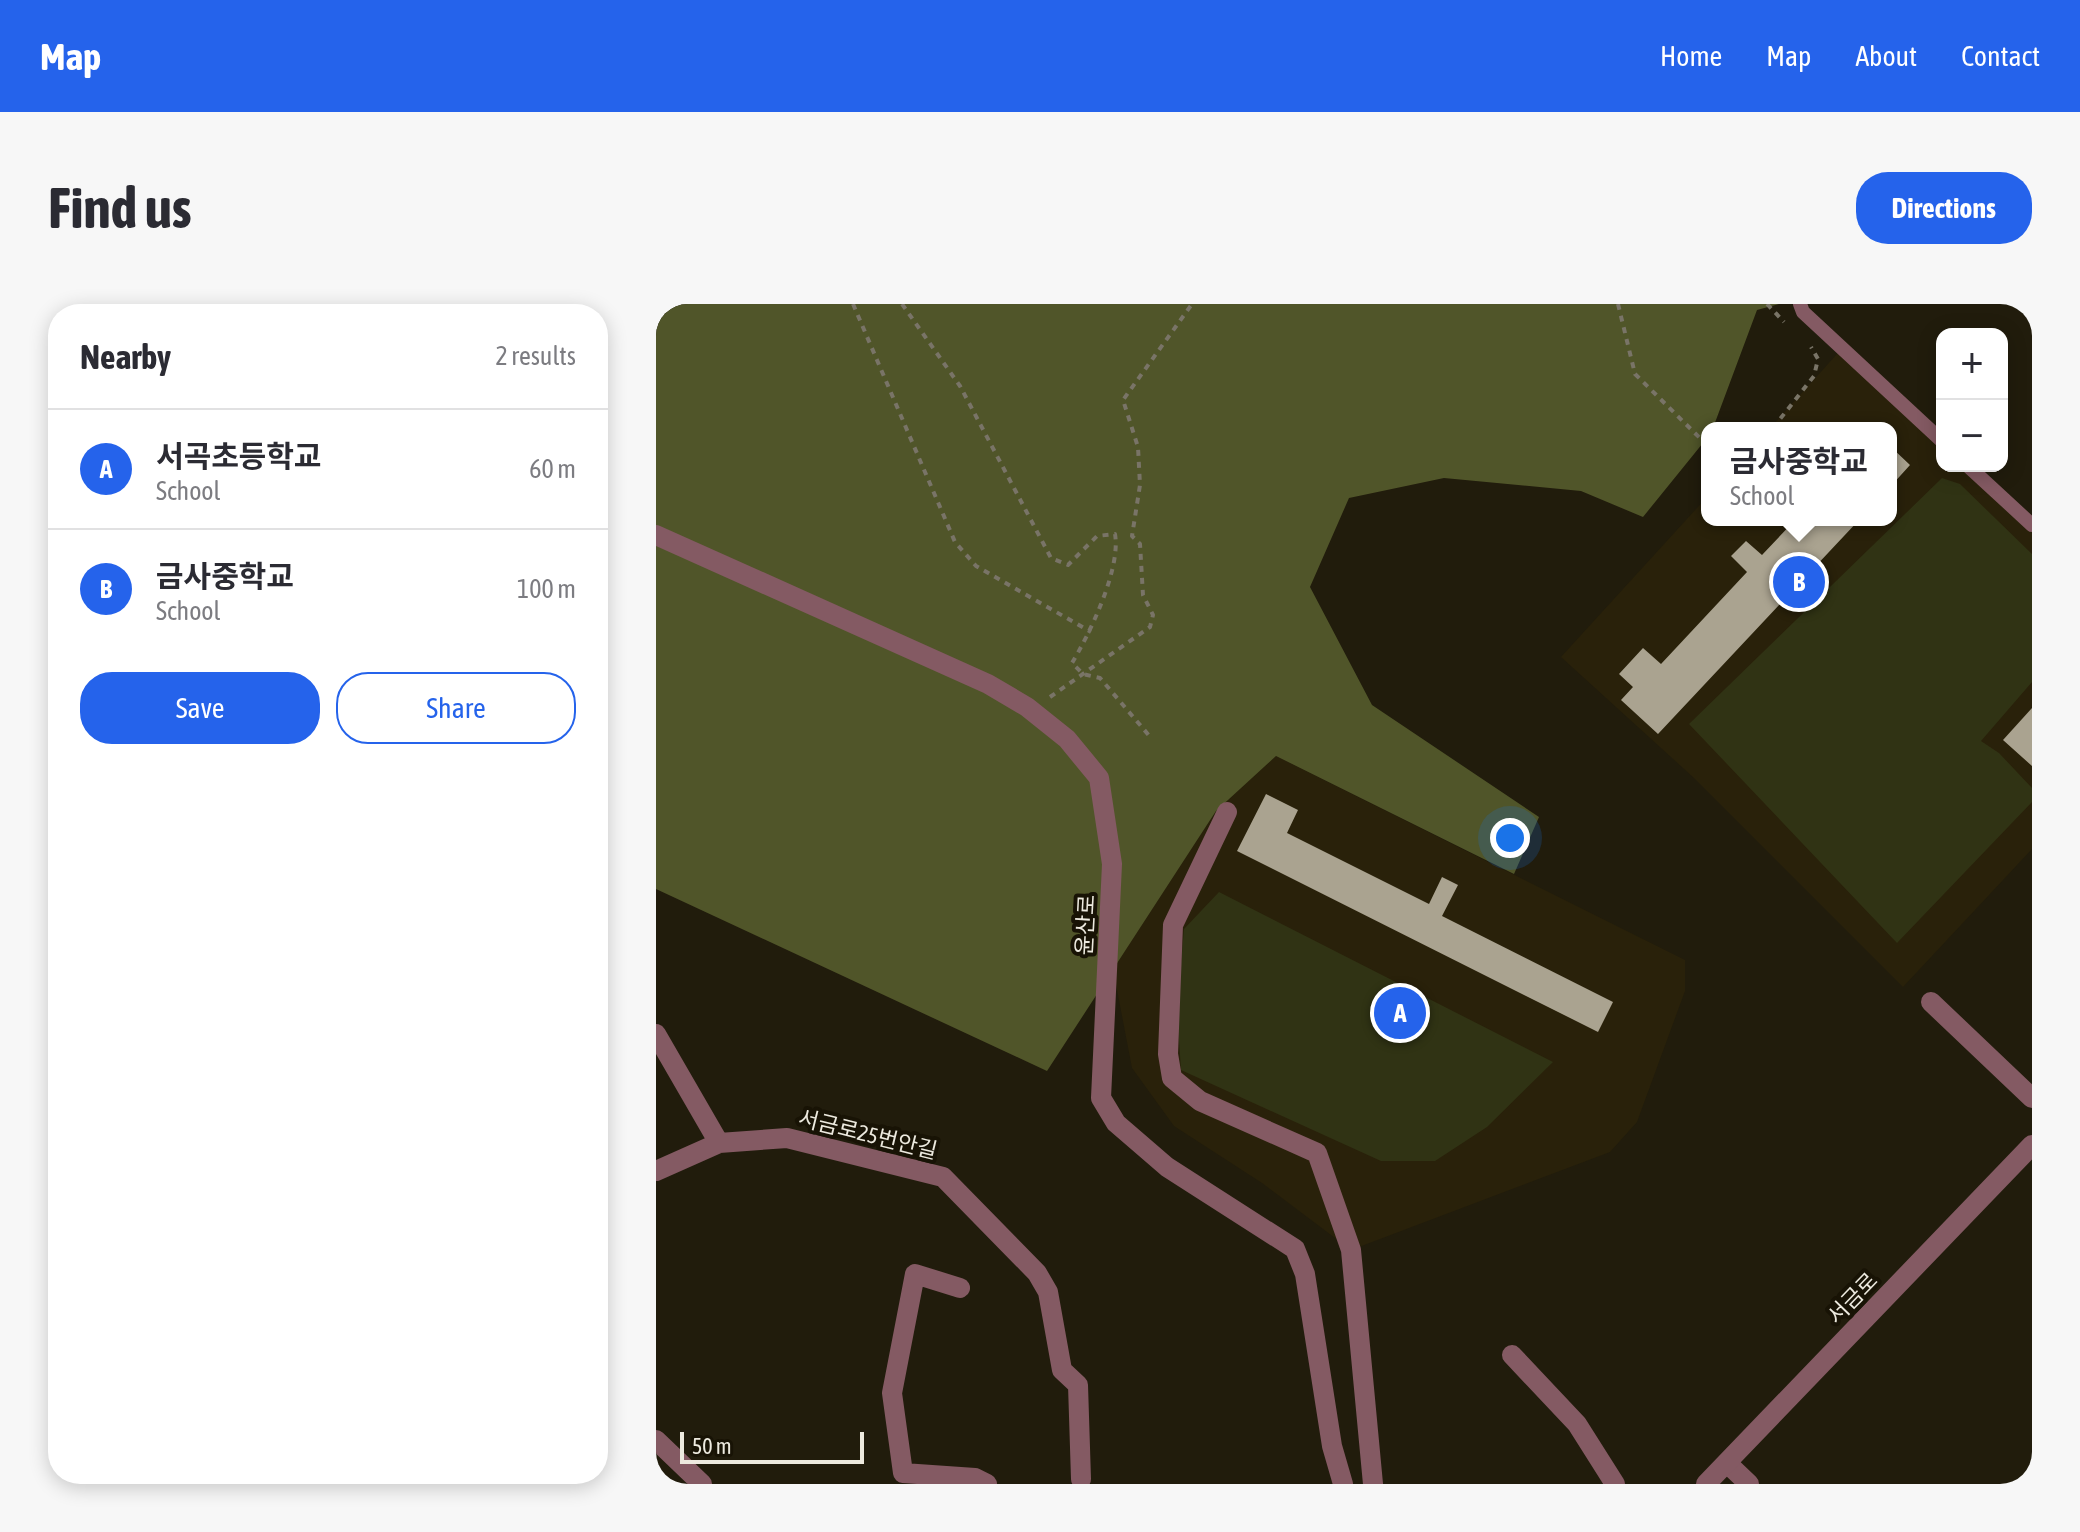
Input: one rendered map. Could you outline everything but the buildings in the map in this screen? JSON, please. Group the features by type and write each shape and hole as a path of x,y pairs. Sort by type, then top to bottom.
{"street":[{"name":"윤산로","path":"656,535 988,684 1033,712 1067,739 1099,778 1112,864 1101,1098 1116,1123 1167,1167 1295,1249 1305,1274 1332,1446 1343,1484"},
{"path":"1227,812 1173,925 1168,1054 1172,1078 1200,1101 1317,1153 1351,1250 1373,1484"},
{"path":"1931,1002 2032,1098"},
{"path":"656,1034 719,1143"},
{"name":"서금로25번안길","path":"656,1171 719,1143 787,1138 943,1177 1037,1273 1048,1292 1062,1370 1078,1385 1081,1482"},
{"name":"서금로","path":"1706,1484 2032,1145"},
{"path":"960,1288 915,1274 892,1393 901,1479 975,1478 987,1484"},
{"path":"1512,1355 1577,1424 1615,1484"},
{"path":"656,1440 702,1484"},
{"path":"1727,1463 1749,1484"}],"lane":[{"path":"1800,304 1803,312 1936,435"},
{"path":"1975,472 2032,525"}],"path":[{"path":"853,304 955,542 964,556 976,566 1091,632"},
{"path":"902,304 960,386 1051,558 1068,565 1097,536 1115,534 1114,558 1091,632 1072,663 1083,674 1100,678 1152,739"},
{"path":"1033,712 1150,627 1153,615 1143,595 1140,544 1132,536 1140,485 1138,447 1123,400 1192,304"},
{"path":"1618,304 1635,374 1701,439"},
{"path":"1767,304 1789,327"},
{"path":"1778,422 1818,368 1811,347 1800,337"}],"shaded area":[{"path":"1847,343 1936,432 1936,472 1976,472 2032,528 2032,849 1903,987 1694,778 1561,657 1701,504 1701,526 1897,526 1897,422 1775,422"},
{"path":"1276,756 1685,960 1685,991 1637,1122 1610,1152 1351,1250 1262,1183 1174,1126 1132,1068 1113,969 1216,811"}],"green space":[{"path":"656,304 1779,304 1757,310 1715,422 1701,422 1701,445 1643,517 1581,491 1444,478 1349,498 1310,587 1372,705 1539,817 1514,874 1276,756 1216,811 1047,1071 656,889"},
{"path":"1942,478 1960,484 2032,554 2032,682 1981,741 1999,753 2032,788 2032,802 1897,943 1689,724 1893,526 1897,526 1897,522"},
{"path":"1219,892 1553,1062 1487,1127 1435,1161 1381,1161 1181,1070 1177,1010 1184,929"}],"place":[{"name":"금사중학교","path":"1799,582"},
{"name":"서곡초등학교","path":"1400,1013"}]}
